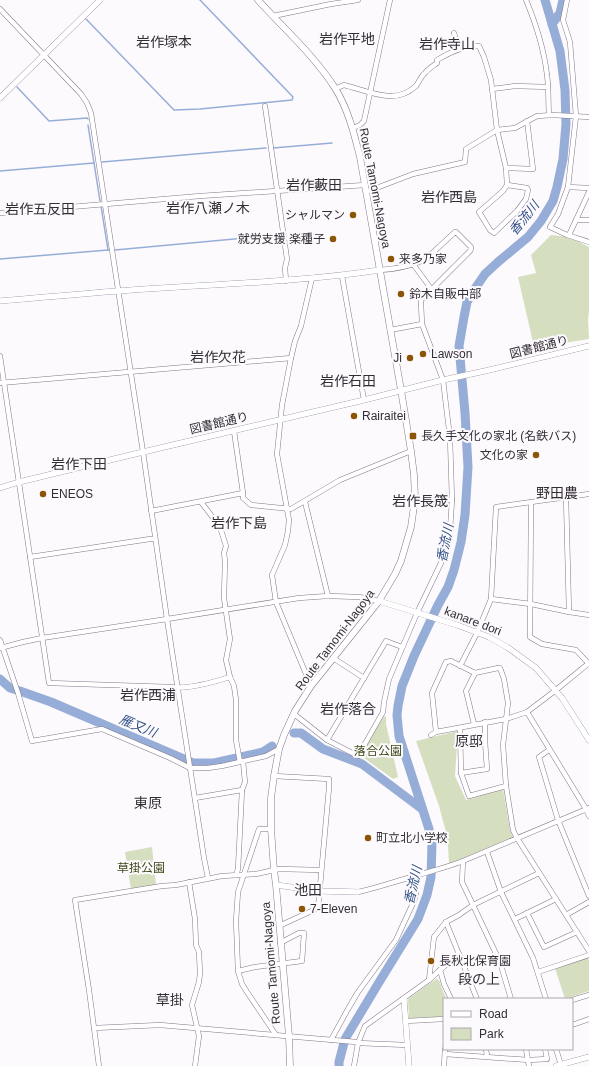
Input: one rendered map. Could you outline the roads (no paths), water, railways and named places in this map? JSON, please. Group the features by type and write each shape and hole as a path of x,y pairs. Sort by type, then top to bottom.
{"main road":[{"name":"Route Tamomi-Nagoya","path":"258,0 316,62 335,89 353,128 360,157 401,390 414,475 415,498 411,527 401,561 395,574 379,601 311,686 294,714 279,749 271,798 271,829 289,1036 290,1066"}],"street":[{"path":"0,98 100,0"},
{"path":"273,16 358,0"},
{"path":"353,128 360,126 363,122 390,0"},
{"path":"526,0 537,28 543,51 551,115"},
{"path":"567,0 563,20 570,42 574,116 568,187 558,214 550,227 589,242"},
{"path":"0,9 81,94 91,113 167,619 208,878"},
{"path":"454,33 459,49"},
{"path":"335,89 344,85 382,96 397,96 405,94 416,85 424,73 437,63 437,60 459,49 479,46 491,80 497,130 506,168 507,185 503,191 480,212 490,230 494,233 526,200 527,188 507,185"},
{"path":"492,89 515,86 548,87"},
{"path":"265,106 287,259 285,268 286,281"},
{"path":"366,192 413,174 465,162 466,149 497,130 515,128 538,116 551,115 589,117"},
{"path":"506,168 533,169 527,121"},
{"path":"0,213 365,185"},
{"path":"568,187 589,188"},
{"path":"569,235 589,192"},
{"path":"576,220 589,220"},
{"path":"0,301 118,291 286,281 342,276 394,269 413,264 427,258 455,232 471,247 470,251 421,300 422,324 443,380 450,438 452,500 450,530 441,563 419,614 402,647 389,679 383,712 358,756 327,740 294,714"},
{"path":"413,264 432,290"},
{"path":"342,276 364,400"},
{"path":"311,686 276,602 272,575 285,545 289,520 277,454 282,405 295,341 301,326 312,278"},
{"path":"390,330 422,324"},
{"name":"図書館通り","path":"0,488 143,452 589,346"},
{"path":"0,356 2,383 19,482 49,683 171,687 178,689 214,682 230,677"},
{"path":"2,383 291,358"},
{"path":"234,431 242,494 244,498 251,505 287,510 305,502 340,480 411,452"},
{"path":"151,511 242,494"},
{"path":"460,666 477,633 491,599 496,507 589,494"},
{"path":"566,497 569,612"},
{"path":"415,498 452,500"},
{"path":"201,502 220,527 226,546 224,553 224,598 230,639 226,660 234,686 236,700 236,740 245,782 242,790 238,870 236,875"},
{"path":"305,502 328,596"},
{"path":"431,735 436,732 506,719 527,712 589,663 576,650 542,644 530,637 531,502"},
{"path":"30,557 155,539"},
{"path":"1,648 42,638 299,598 328,596 359,597 379,601"},
{"path":"491,599 530,604 589,615"},
{"name":"kanare dori","path":"379,601 443,620 489,637 507,647 536,668 556,690 589,740"},
{"path":"0,640 1,648 18,691 32,741 102,730 190,767 215,767 266,756 279,749"},
{"path":"327,740 386,641 402,647"},
{"path":"334,658 364,678"},
{"path":"436,732 432,693 446,662 451,661 475,673 500,668 504,679 508,703 503,745 506,786 513,830 589,951"},
{"path":"474,724 466,691 475,673"},
{"path":"527,712 587,808 589,816"},
{"path":"461,774 487,769 485,722"},
{"path":"460,728 461,774 469,796 506,786"},
{"path":"550,750 539,757 558,820 589,896"},
{"path":"274,776 329,779 318,908 279,926"},
{"path":"195,798 242,790"},
{"path":"276,884 320,891 358,892 372,889 464,861 587,808"},
{"path":"271,829 259,829 238,892 236,922 238,971 242,984 276,1035"},
{"path":"487,852 501,892 533,958 546,998"},
{"path":"464,861 462,882 500,962 511,998"},
{"path":"99,1066 75,900 176,885 208,878 244,875 278,869 321,870"},
{"path":"429,980 434,937 446,922 473,905 539,873"},
{"path":"332,1041 358,992 396,940 414,902 416,893 414,885 418,875"},
{"path":"189,882 195,919 196,945 199,952 200,973 199,982 192,1005 199,1036 195,1066"},
{"path":"515,919 556,899"},
{"path":"566,915 589,902"},
{"path":"527,913 544,947 577,932"},
{"path":"446,922 477,998"},
{"path":"238,971 255,967 302,961 304,933 299,933 280,943"},
{"path":"354,1066 357,1043 365,1026 429,980 459,954"},
{"path":"538,972 589,955"},
{"path":"440,970 451,998"},
{"path":"573,1000 589,995"},
{"path":"404,999 409,1066"},
{"path":"406,1021 443,1019"},
{"path":"573,1025 589,1019"},
{"path":"94,1028 160,1025 332,1041 407,1045"},
{"path":"486,1050 488,1056"},
{"path":"526,1050 529,1066"},
{"path":"444,1066 445,1051 529,1060 547,1059 545,1050"},
{"path":"556,1050 558,1065 589,1057"}],"waterway":[{"path":"86,19 174,110 292,100 293,97 200,0"},
{"name":"香流川","path":"339,1066 345,1039 418,919 427,895 431,877 432,844 429,829 399,736 397,715 398,706 402,686 414,656 448,587 461,542 465,515 468,467 459,346 467,302 485,274 528,237 541,221 553,201 563,159 566,124 565,90 560,51 545,0"},
{"path":"552,24 560,13 563,0"},
{"path":"17,87 49,121 88,119"},
{"path":"88,125 100,201"},
{"path":"273,148 332,143"},
{"path":"102,162 266,148"},
{"path":"0,171 94,163"},
{"path":"101,206 108,250 110,250"},
{"path":"115,250 278,235"},
{"path":"0,259 108,250"},
{"name":"雁又川","path":"0,679 10,688 51,702 193,763 214,763 263,752 272,746"},
{"name":"雁又川","path":"294,733 301,733 323,749 362,764 422,809"}],"place":[{"name":"シャルマン","path":"353,215"},
{"name":"就労支援 楽種子","path":"333,239"},
{"name":"来多乃家","path":"391,259"},
{"name":"鈴木自販中部","path":"401,294"},
{"name":"Lawson","path":"423,354"},
{"name":"Ji","path":"410,358"},
{"name":"Rairaitei","path":"354,416"},
{"name":"長久手文化の家北 (名鉄バス)","path":"413,436"},
{"name":"文化の家","path":"536,455"},
{"name":"ENEOS","path":"43,494"},
{"name":"町立北小学校","path":"368,838"},
{"name":"7-Eleven","path":"302,909"},
{"name":"長秋北保育園","path":"431,961"}],"district":[{"name":"岩作平地","path":"347,39"},
{"name":"岩作塚本","path":"164,42"},
{"name":"岩作寺山","path":"447,44"},
{"name":"岩作藪田","path":"314,185"},
{"name":"岩作西島","path":"449,197"},
{"name":"岩作八瀬ノ木","path":"208,208"},
{"name":"岩作五反田","path":"40,209"},
{"name":"岩作欠花","path":"218,357"},
{"name":"岩作石田","path":"348,381"},
{"name":"岩作下田","path":"79,464"},
{"name":"野田農","path":"557,493"},
{"name":"岩作長筬","path":"420,501"},
{"name":"岩作下島","path":"239,523"},
{"name":"岩作西浦","path":"148,695"},
{"name":"岩作落合","path":"348,709"},
{"name":"原邸","path":"469,741"},
{"name":"東原","path":"148,803"},
{"name":"池田","path":"308,890"},
{"name":"段の上","path":"479,979"},
{"name":"草掛","path":"170,1000"}],"park label":[{"name":"落合公園","path":"378,751"},
{"name":"草掛公園","path":"141,868"}]}
